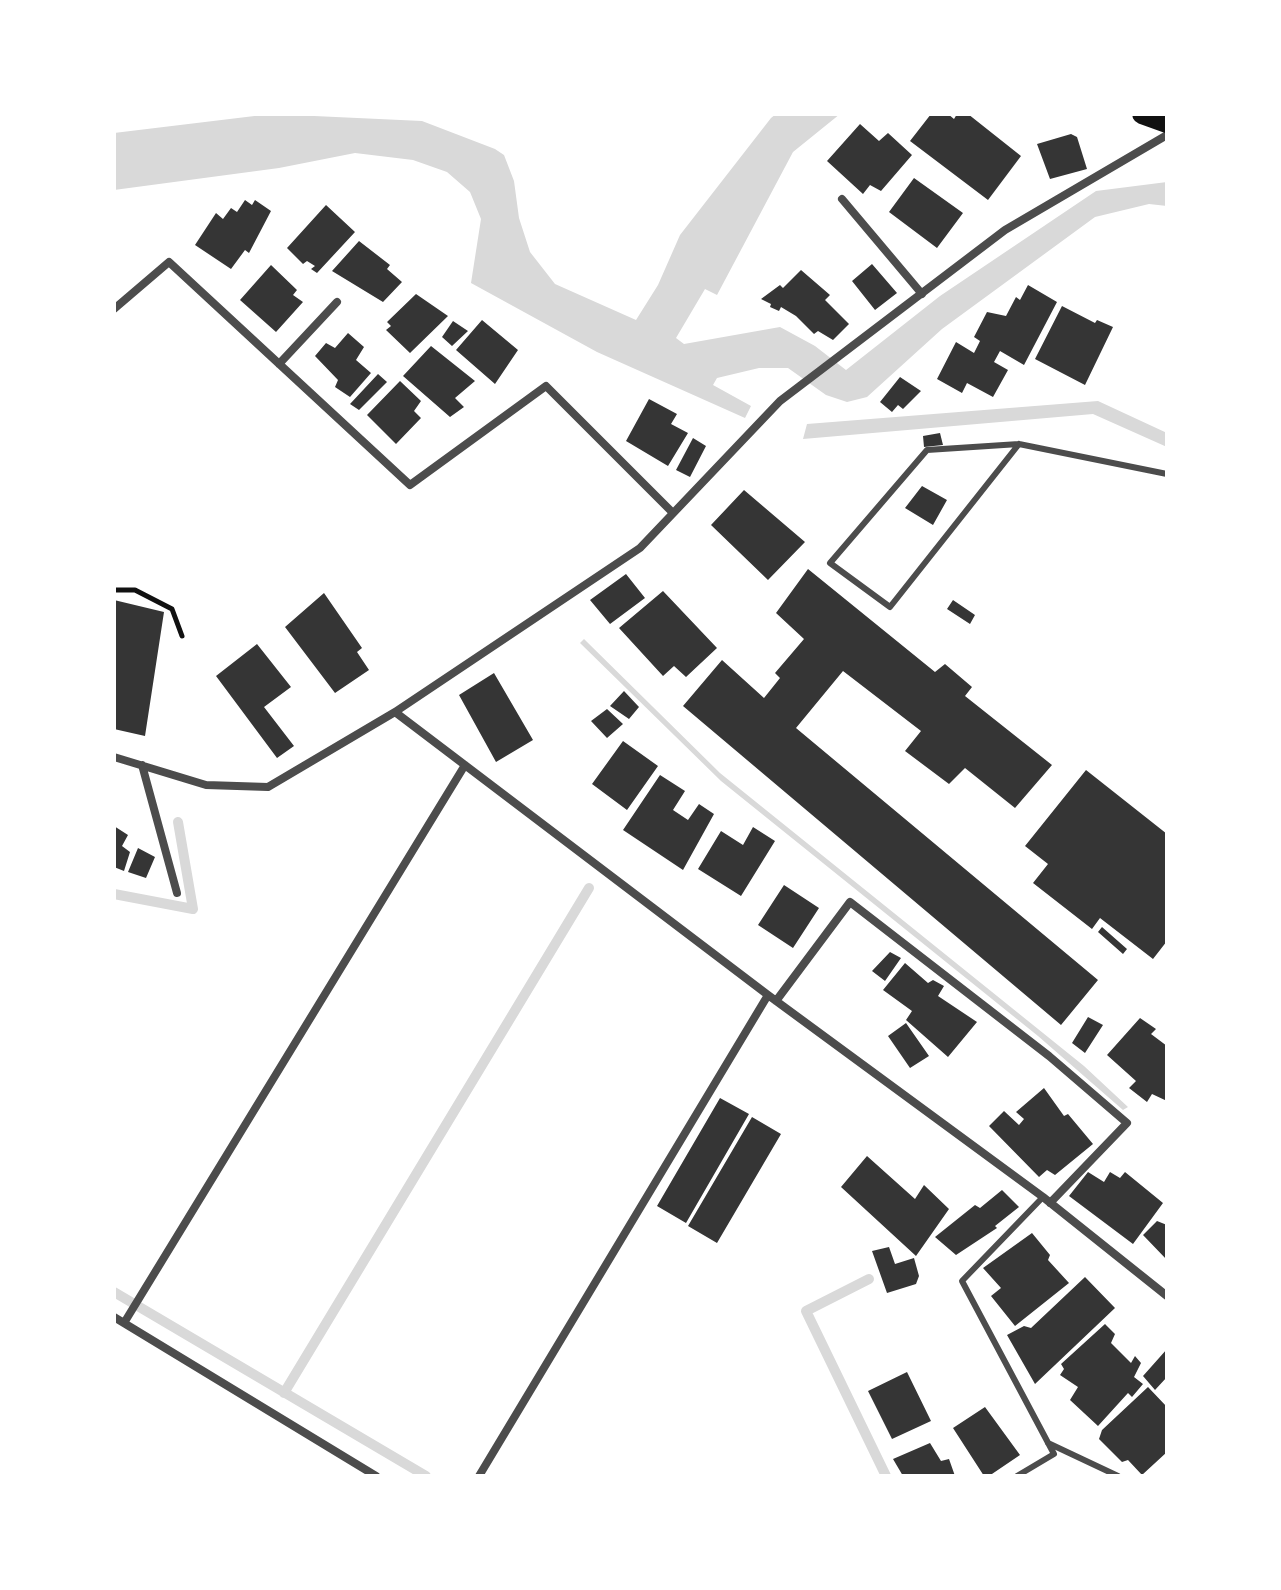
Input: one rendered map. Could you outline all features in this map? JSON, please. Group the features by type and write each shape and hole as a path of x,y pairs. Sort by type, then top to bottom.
{"main road":[{"path":"1142,114 1167,123"}],"street":[{"path":"114,757 206,785 268,787 395,712 640,548 780,401 1005,230 1167,135"},
{"path":"842,199 922,294"},
{"path":"114,309 169,262 410,485 546,386 673,513"},
{"path":"279,364 337,302"},
{"path":"395,712 772,998 1046,1200 1167,1296"},
{"path":"142,765 177,893"},
{"path":"124,1323 465,765"},
{"path":"479,1476 772,998 850,902 1049,1056 1127,1123 1046,1200"},
{"path":"114,1317 376,1476"}],"lane":[{"path":"1019,444 890,607 830,563 927,450 1019,444 1167,474"},
{"path":"1017,1476 1054,1454 962,1281 1046,1200"},
{"path":"1048,1443 1118,1476"}],"path":[{"path":"114,590 135,590 172,609 182,636"}],"shaded area":[{"path":"271,114 422,121 495,149 504,155 514,181 519,218 530,252 555,284 636,320 658,285 680,235 771,118 776,114 840,114 793,152 717,295 705,289 676,338 684,344 780,327 815,346 846,370 940,296 1096,191 1167,182 1167,206 1149,204 1095,217 942,329 867,397 847,402 826,395 788,368 759,368 717,378 713,385 751,406 745,418 597,352 471,283 481,219 470,192 447,172 413,160 355,153 279,168 114,190 114,133"},
{"path":"1098,401 1167,433 1167,447 1093,414 803,439 807,424"},
{"path":"584,639 720,773 1084,1066 1128,1107 1123,1110 1038,1036 721,781 580,643"}],"building":[{"path":"931,114 948,114 954,119 957,114 968,114 1021,156 988,200 910,141"},
{"path":"860,124 879,141 888,133 912,155 881,191 870,185 863,194 827,161"},
{"path":"1071,134 1077,137 1087,169 1050,179 1037,144"},
{"path":"914,178 963,213 937,248 889,212"},
{"path":"245,200 252,205 255,200 271,211 249,253 245,250 231,269 195,245 216,213 223,219 231,208 237,212"},
{"path":"326,205 355,232 317,273 311,269 315,266 307,261 303,264 287,248"},
{"path":"359,241 390,265 387,269 402,282 383,302 332,271"},
{"path":"872,264 897,293 875,310 852,281"},
{"path":"271,265 297,290 293,295 303,302 276,332 240,300"},
{"path":"801,270 830,295 825,300 849,324 833,340 818,331 814,334 796,316 781,307 779,311 770,307 771,304 761,299 780,285 783,288"},
{"path":"1028,285 1057,302 1024,365 1000,351 994,362 1008,370 993,397 967,383 962,393 937,379 956,342 974,353 980,341 974,337 987,312 1006,316 1016,297 1020,300"},
{"path":"416,294 448,316 410,353 386,330 391,326 387,322"},
{"path":"1062,306 1095,323 1097,320 1113,327 1085,385 1035,359"},
{"path":"482,320 518,350 495,384 456,350"},
{"path":"453,321 468,331 452,346 442,337"},
{"path":"348,333 364,347 356,360 371,373 350,397 335,387 338,380 315,356 326,343 335,348"},
{"path":"431,346 475,381 455,398 464,407 450,417 403,376"},
{"path":"378,374 387,382 359,410 350,404"},
{"path":"900,377 921,391 903,409 898,405 892,412 880,402"},
{"path":"400,381 421,401 414,411 421,418 396,444 367,415"},
{"path":"649,399 677,414 671,424 688,433 668,466 626,441"},
{"path":"940,433 943,445 924,447 923,436"},
{"path":"693,438 706,446 690,477 676,470"},
{"path":"922,486 947,500 933,525 905,508"},
{"path":"744,490 805,542 768,580 711,525"},
{"path":"808,569 935,672 945,664 972,687 965,696 1052,765 1015,808 965,768 949,784 905,751 921,731 843,671 796,728 1098,980 1061,1025 683,706 722,660 764,698 780,678 775,673 804,639 776,613"},
{"path":"626,574 645,598 610,624 590,600"},
{"path":"663,591 717,648 686,677 674,666 663,676 619,628"},
{"path":"324,593 362,648 357,652 369,670 335,693 285,627"},
{"path":"114,600 164,612 145,736 114,729"},
{"path":"953,600 975,615 970,624 947,609"},
{"path":"257,644 291,687 264,707 294,746 277,758 216,676"},
{"path":"494,673 533,740 496,762 459,695"},
{"path":"624,691 639,707 629,719 610,706"},
{"path":"607,709 623,724 607,738 591,721"},
{"path":"623,741 658,766 627,810 592,784"},
{"path":"1086,770 1167,834 1167,941 1153,959 1100,918 1092,929 1033,883 1048,864 1025,846"},
{"path":"660,775 685,791 673,810 688,820 699,804 714,814 683,870 623,830"},
{"path":"114,826 128,835 122,846 130,852 124,871 114,867"},
{"path":"753,827 775,841 741,896 698,869 721,831 743,845"},
{"path":"138,848 155,857 146,878 128,872"},
{"path":"784,885 819,908 793,948 758,925"},
{"path":"1102,927 1127,949 1123,954 1098,932"},
{"path":"890,952 901,958 885,981 872,971"},
{"path":"905,963 928,983 933,980 944,986 938,996 977,1022 948,1057 906,1020 912,1011 883,990"},
{"path":"1088,1017 1103,1025 1085,1053 1072,1043"},
{"path":"1140,1018 1156,1029 1151,1034 1167,1046 1167,1101 1152,1094 1147,1102 1129,1088 1136,1081 1107,1055"},
{"path":"906,1023 929,1056 910,1068 888,1036"},
{"path":"1044,1088 1064,1116 1068,1114 1093,1144 1055,1175 1047,1170 1039,1177 989,1126 1004,1111 1019,1125 1024,1119 1016,1112"},
{"path":"720,1098 749,1114 686,1223 657,1206"},
{"path":"752,1117 781,1134 717,1243 688,1226"},
{"path":"867,1156 915,1199 924,1185 949,1209 916,1256 841,1187"},
{"path":"1088,1172 1104,1182 1110,1172 1120,1178 1125,1172 1163,1203 1133,1244 1069,1196"},
{"path":"1002,1190 1019,1207 995,1226 997,1228 956,1255 935,1237 975,1205 980,1208"},
{"path":"1157,1221 1167,1225 1167,1260 1143,1235"},
{"path":"1032,1233 1050,1255 1048,1260 1069,1283 1015,1326 991,1296 1001,1288 983,1268"},
{"path":"889,1247 895,1264 914,1258 919,1276 916,1284 887,1293 872,1251"},
{"path":"1085,1277 1115,1308 1035,1384 1007,1335 1024,1326 1031,1328"},
{"path":"1105,1324 1115,1334 1111,1343 1131,1363 1135,1356 1141,1363 1134,1377 1143,1384 1132,1397 1128,1393 1098,1426 1070,1400 1078,1387 1060,1375 1064,1369 1061,1364"},
{"path":"1167,1349 1167,1377 1155,1390 1143,1376"},
{"path":"907,1372 931,1421 892,1439 868,1391"},
{"path":"1148,1387 1167,1407 1167,1452 1142,1475 1128,1460 1122,1462 1099,1439 1102,1430"},
{"path":"985,1407 1020,1455 989,1476 984,1476 953,1428"},
{"path":"930,1443 941,1461 949,1459 955,1476 903,1476 893,1459"}],"waterway":[{"path":"114,894 193,909 178,822"},
{"path":"284,1393 589,888"},
{"path":"869,1279 806,1311 886,1476"},
{"path":"114,1292 426,1476"}]}
